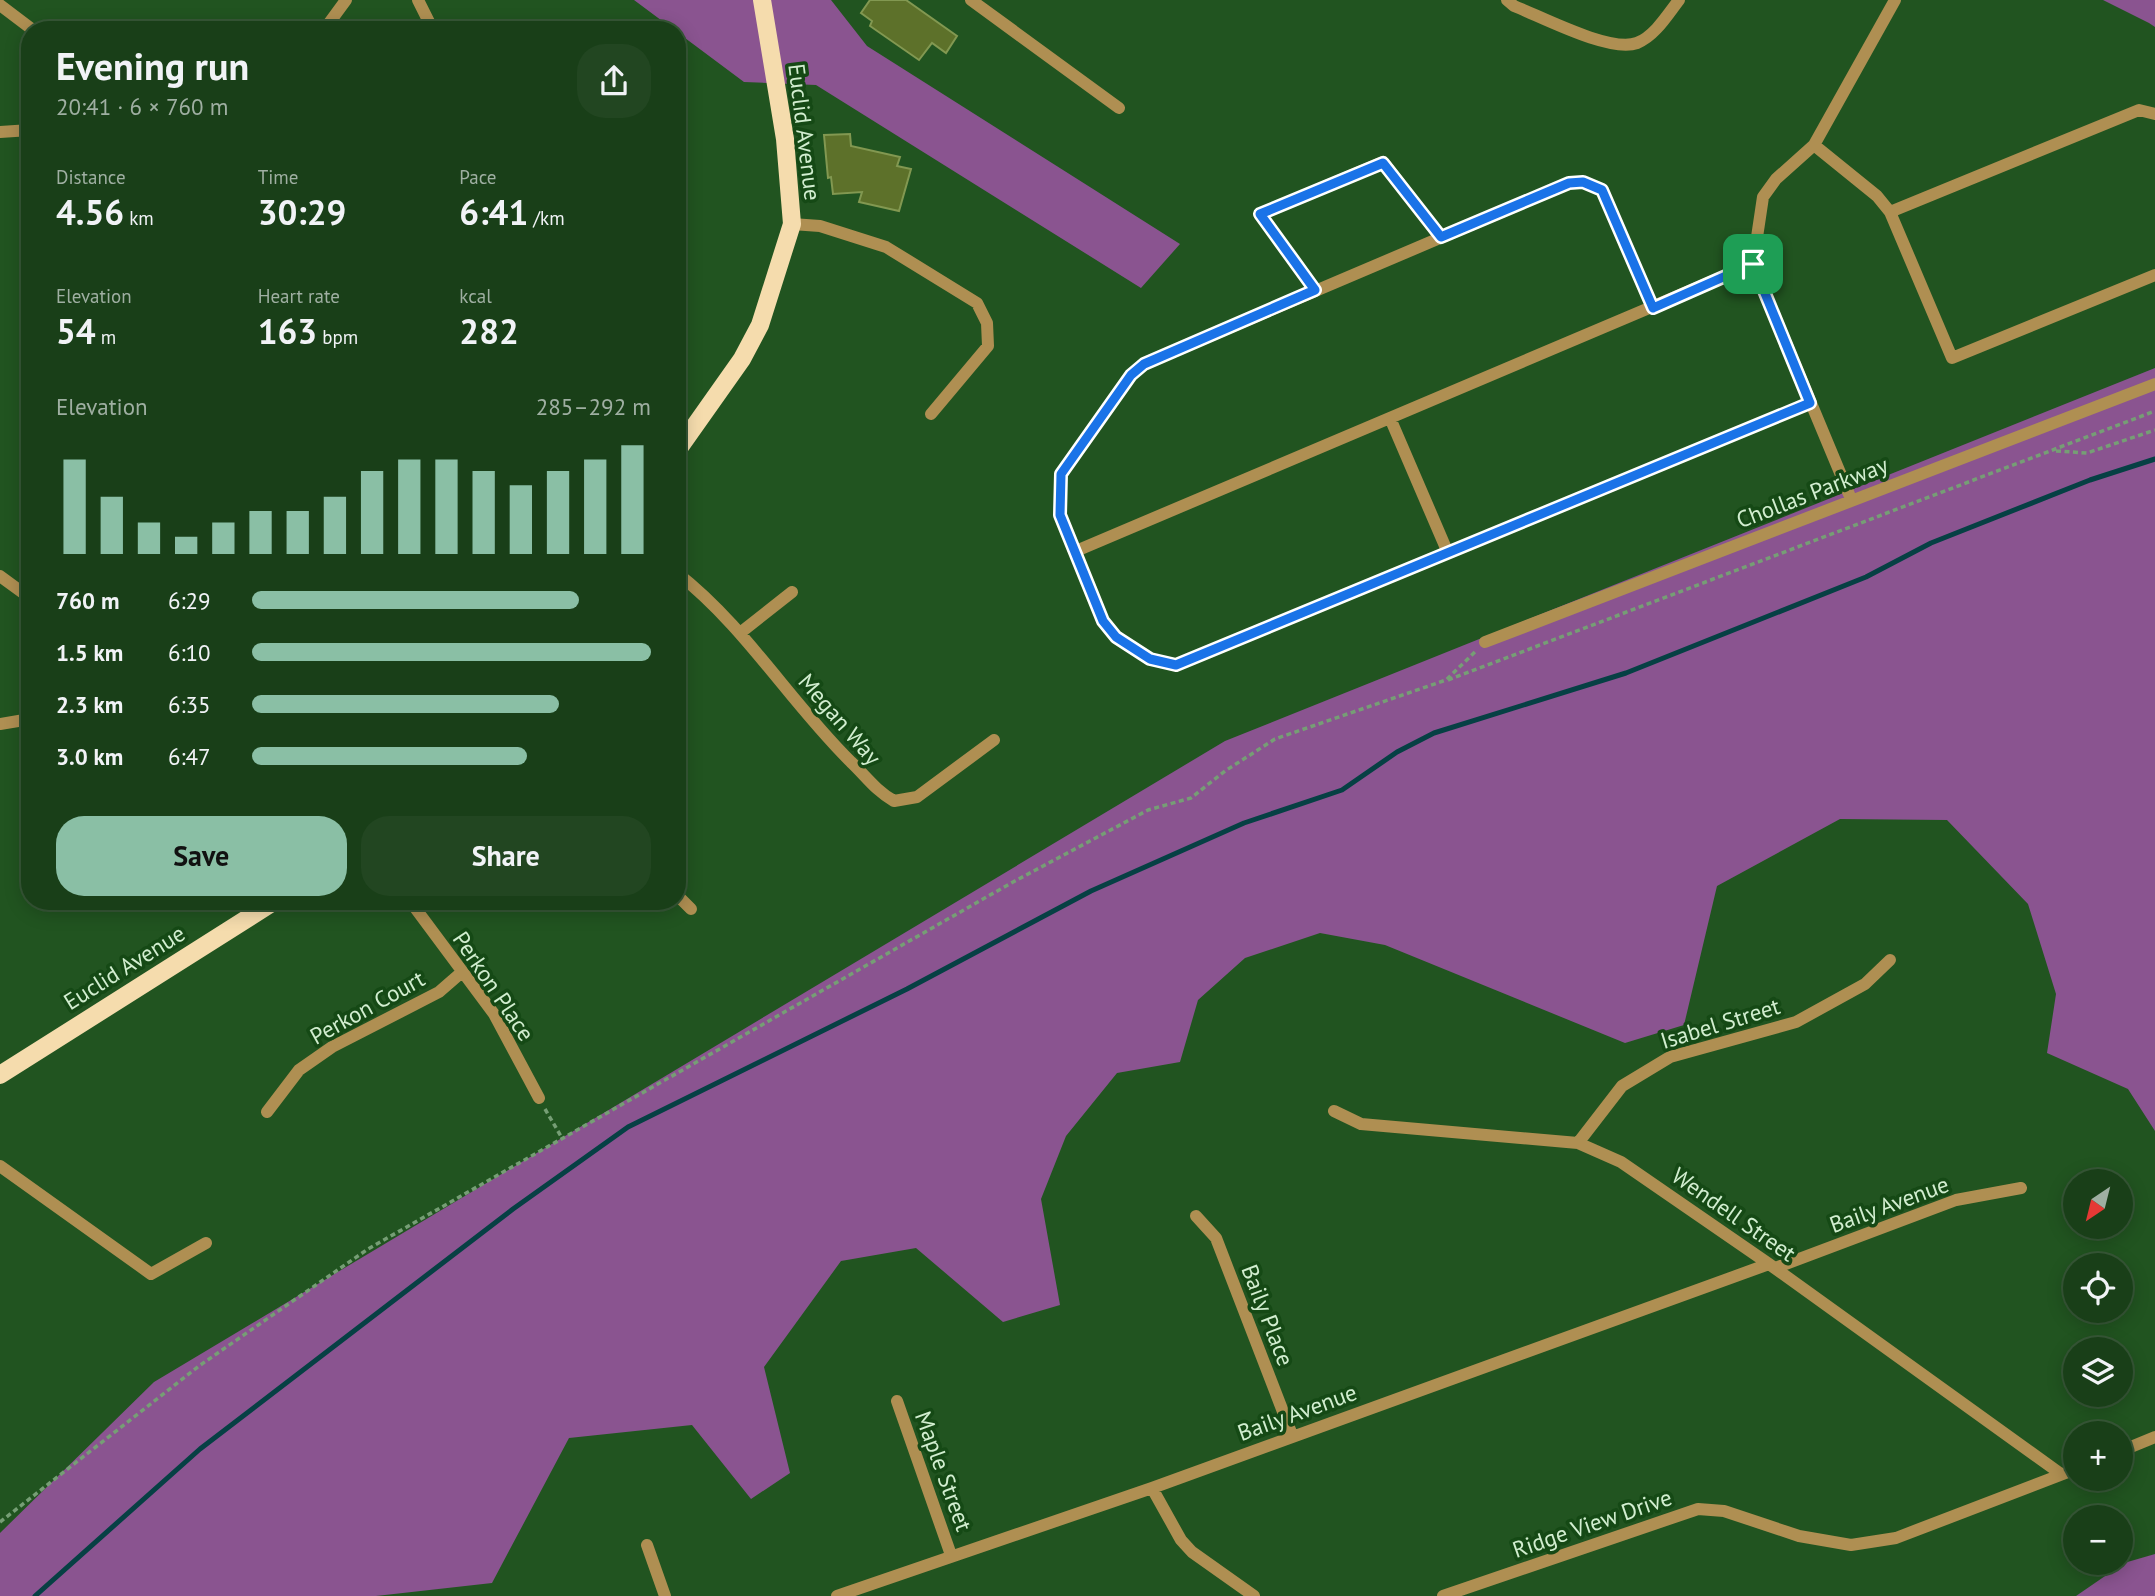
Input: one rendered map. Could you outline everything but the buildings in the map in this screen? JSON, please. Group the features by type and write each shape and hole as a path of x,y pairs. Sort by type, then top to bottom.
{"main road":[{"name":"Euclid Avenue","path":"686,438 742,359 760,325 792,224 785,139 762,0"},
{"name":"Euclid Avenue","path":"0,1075 261,910"}],"street":[{"path":"331,21 346,0"},
{"path":"418,0 428,21"},
{"path":"971,0 1119,108"},
{"path":"1507,0 1514,6 1617,46 1639,43 1661,24 1679,0"},
{"path":"1851,499 1753,264 1763,197 1776,179 1814,145 1895,0"},
{"path":"0,5 21,21"},
{"path":"1890,212 2138,110 2155,114"},
{"path":"0,132 21,131"},
{"path":"1814,145 1877,196 1890,212 1952,358 2155,275"},
{"path":"1315,290 1260,214 1383,163 1441,237"},
{"path":"1653,308 1602,190 1583,182 1569,183 1144,364 1131,375 1061,474 1060,515 1103,621 1116,637 1150,659 1176,665 1810,403"},
{"path":"792,224 820,226 886,247 977,303 987,323 988,346 931,414"},
{"path":"1076,551 1753,264"},
{"name":"Chollas Parkway","path":"1485,642 2155,384"},
{"path":"1390,418 1448,553"},
{"path":"0,576 21,591"},
{"name":"Megan Way","path":"686,582 740,633 824,737 875,790 894,801 917,797 995,740"},
{"path":"740,633 792,592"},
{"path":"0,724 21,720"},
{"path":"686,904 691,909"},
{"name":"Perkon Place","path":"417,910 494,1014 539,1098"},
{"name":"Isabel Street","path":"1578,1143 1622,1086 1670,1056 1796,1022 1865,984 1890,960"},
{"name":"Perkon Court","path":"267,1112 299,1070 332,1047 439,992 463,972"},
{"name":"Wendell Street","path":"1334,1111 1361,1124 1578,1143 1621,1162 1772,1266 2061,1475"},
{"path":"0,1166 151,1273 206,1243"},
{"name":"Baily Avenue","path":"837,1596 1153,1488 1292,1435 1956,1200 2021,1188"},
{"name":"Baily Place","path":"1196,1216 1216,1238 1292,1435"},
{"name":"Maple Street","path":"897,1401 951,1555"},
{"path":"2133,1446 2155,1437"},
{"name":"Ridge View Drive","path":"1443,1596 1698,1509 1724,1511 1799,1536 1851,1545 1896,1538 2061,1475"},
{"path":"1153,1488 1181,1540 1192,1552 1254,1596"},
{"path":"647,1545 665,1596"}],"path":[{"path":"0,1522 199,1366 369,1249 1013,882 1148,810 1191,798 1225,771 1275,739 1446,680 2155,411"},
{"path":"2054,450 2087,453 2155,430"},
{"path":"1446,680 1485,642"},
{"path":"539,1098 562,1138"}],"shaded area":[{"path":"634,0 831,0 867,46 1180,244 1141,288 816,85 744,82 686,39 686,21 662,21"},
{"path":"2103,0 2155,0 2155,27 2149,23"},
{"path":"2155,368 2155,1131 2128,1089 2047,1053 2056,994 2028,904 1947,820 1840,819 1717,886 1684,1025 1625,1043 1385,945 1320,933 1245,958 1198,1000 1180,1062 1117,1073 1066,1136 1041,1199 1060,1305 1003,1322 916,1248 841,1261 764,1367 790,1473 751,1499 692,1425 569,1438 492,1583 376,1596 0,1596 0,1533 154,1382 1225,741"},
{"path":"2155,1554 2155,1596 2076,1596 2107,1575 2133,1575 2133,1560"}],"waterway":[{"path":"35,1596 200,1449 513,1209 628,1127 907,989 1091,891 1244,823 1342,790 1397,752 1434,733 1626,673 1866,577 1931,543 2090,480 2155,459"}],"route":[{"path":"1383,163 1441,237 1569,183 1583,182 1602,190 1653,308 1753,264 1810,403 1176,665 1150,659 1116,637 1103,621 1060,515 1061,474 1131,375 1144,364 1315,290 1260,214 1383,163"}]}
